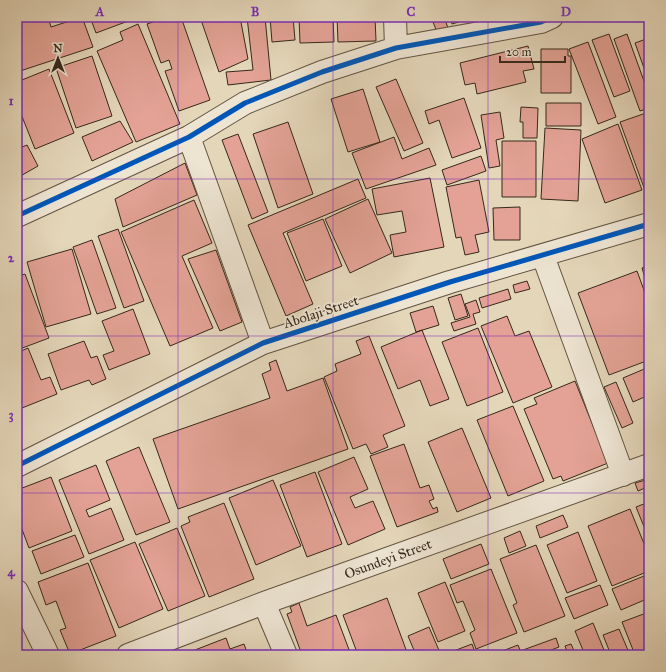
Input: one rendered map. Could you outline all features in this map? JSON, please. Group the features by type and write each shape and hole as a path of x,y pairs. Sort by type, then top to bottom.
{"street":[{"path":"395,17 396,48"},
{"path":"17,216 189,137 246,103 322,72 396,48 541,22 552,17"},
{"path":"189,137 263,343"},
{"name":"Abolaji Street","path":"17,466 263,343 450,282 649,224"},
{"path":"543,256 623,475"},
{"name":"Osundeyi Street","path":"128,655 264,603 649,465"},
{"path":"17,591 48,655"},
{"path":"264,603 286,655"}],"building":[{"path":"17,17 48,17 51,27 82,17 93,47 17,72"},
{"path":"90,17 130,17 131,20 96,33"},
{"path":"167,17 181,17 210,100 179,111 165,71 172,69 169,60 161,63 147,24"},
{"path":"200,17 240,17 248,59 219,72"},
{"path":"247,17 265,17 271,80 228,85 226,72 253,70"},
{"path":"270,17 293,17 295,40 272,42"},
{"path":"299,17 333,17 334,42 300,43"},
{"path":"337,17 375,17 376,41 338,42"},
{"path":"431,17 444,17 448,28 437,32"},
{"path":"450,17 475,17 452,24"},
{"path":"138,24 180,124 136,142 97,51 123,40 120,32"},
{"path":"609,34 630,91 614,97 592,40"},
{"path":"627,34 649,95 649,108 640,111 614,39"},
{"path":"649,38 649,82 635,43"},
{"path":"588,42 616,117 598,124 569,49"},
{"path":"528,46 534,69 523,71 526,82 477,94 475,83 465,85 460,63"},
{"path":"541,49 568,49 568,56 571,56 571,93 541,93"},
{"path":"92,56 112,116 76,128 56,68"},
{"path":"49,69 74,133 35,149 17,104 17,82"},
{"path":"396,79 423,143 404,151 376,87"},
{"path":"363,89 380,142 348,152 331,99"},
{"path":"464,98 481,148 452,158 439,120 429,124 425,111"},
{"path":"546,103 581,103 581,126 546,126"},
{"path":"521,107 538,108 537,138 523,138 523,122 520,122"},
{"path":"500,112 504,138 496,140 500,166 489,168 481,115"},
{"path":"649,112 649,195 647,196 620,122"},
{"path":"120,121 133,142 92,161 82,137"},
{"path":"288,122 313,194 278,208 253,134"},
{"path":"618,124 642,190 605,203 582,139"},
{"path":"545,128 581,130 578,201 541,199"},
{"path":"238,134 268,212 252,219 222,140"},
{"path":"394,137 402,159 429,148 436,165 366,189 352,153"},
{"path":"502,141 536,141 536,197 502,197"},
{"path":"27,145 38,166 17,178 17,149"},
{"path":"481,156 486,171 447,185 442,170"},
{"path":"185,163 197,195 123,227 115,199"},
{"path":"430,178 444,247 394,257 390,235 406,232 402,211 377,215 372,189"},
{"path":"358,179 366,198 283,233 313,304 286,316 248,225"},
{"path":"479,180 489,232 475,235 479,252 465,255 461,237 456,238 446,187"},
{"path":"368,199 392,253 350,273 325,219"},
{"path":"194,200 212,243 182,256 213,328 170,346 121,232"},
{"path":"520,207 520,240 494,240 493,208"},
{"path":"323,219 342,266 306,281 287,233"},
{"path":"118,229 144,301 124,308 98,236"},
{"path":"92,240 116,308 97,314 73,247"},
{"path":"72,249 91,314 46,327 27,262"},
{"path":"216,250 242,322 220,331 188,259"},
{"path":"649,265 649,291 642,268"},
{"path":"637,271 649,304 649,360 609,375 578,293"},
{"path":"25,274 49,338 17,350 17,277"},
{"path":"527,281 530,289 515,293 513,285"},
{"path":"508,289 511,299 482,308 479,298"},
{"path":"461,294 468,316 455,320 448,298"},
{"path":"476,300 480,312 473,314 476,324 454,331 451,323 470,317 465,304"},
{"path":"433,306 439,325 416,332 410,313"},
{"path":"133,309 150,354 109,370 103,355 114,351 102,321"},
{"path":"507,316 515,336 529,331 552,387 513,403 481,326"},
{"path":"478,328 503,392 467,406 442,342"},
{"path":"422,330 449,399 430,406 420,380 398,389 381,347"},
{"path":"369,336 405,426 383,435 388,447 371,454 366,444 353,449 324,377 337,371 335,364 361,354 356,341"},
{"path":"84,341 91,358 97,356 106,379 92,385 89,380 61,390 48,354"},
{"path":"28,348 41,380 50,377 57,394 17,410 17,353"},
{"path":"276,360 287,391 323,378 348,449 178,509 153,439 270,398 262,374 271,370 269,363"},
{"path":"649,367 649,395 633,402 623,378"},
{"path":"575,381 608,463 563,481 561,476 553,479 524,409 537,404 534,398"},
{"path":"616,382 633,423 622,428 604,387"},
{"path":"513,406 544,481 508,496 477,420"},
{"path":"462,428 491,498 457,512 428,442"},
{"path":"404,444 420,488 429,485 434,499 429,501 433,509 437,507 438,512 397,527 370,456"},
{"path":"139,447 170,522 136,535 106,461"},
{"path":"354,457 368,489 350,497 355,508 373,501 385,529 348,545 318,472"},
{"path":"96,465 110,500 86,510 89,517 111,508 124,540 89,554 59,480"},
{"path":"315,472 342,544 307,557 280,485"},
{"path":"51,477 72,531 29,548 17,516 17,490"},
{"path":"649,479 649,494 647,494 645,488 638,491 635,483"},
{"path":"273,480 301,546 256,565 229,498"},
{"path":"649,502 649,539 636,507"},
{"path":"224,503 254,579 209,597 181,526 190,522 188,517"},
{"path":"630,509 649,556 649,571 612,586 588,526"},
{"path":"563,515 568,527 540,538 536,526"},
{"path":"177,528 205,596 168,611 139,544"},
{"path":"520,531 526,546 509,553 504,538"},
{"path":"578,532 597,581 567,593 547,545"},
{"path":"75,535 84,557 41,574 32,551"},
{"path":"135,542 163,609 119,628 90,560"},
{"path":"481,544 489,564 451,579 443,559"},
{"path":"536,545 565,616 524,632 513,605 517,603 500,559"},
{"path":"88,563 116,636 70,654 60,630 66,628 56,601 46,605 38,582"},
{"path":"491,569 517,633 476,649 470,633 475,630 463,601 457,603 450,585"},
{"path":"649,574 649,598 621,610 612,589"},
{"path":"445,582 465,631 438,642 418,593"},
{"path":"600,585 608,605 574,619 565,598"},
{"path":"387,598 408,655 358,655 343,615"},
{"path":"299,603 307,626 336,615 351,655 302,655 287,614 292,612 290,607"},
{"path":"649,612 649,655 635,655 622,622"},
{"path":"593,623 606,655 585,655 575,631"},
{"path":"429,627 441,655 416,655 408,636"},
{"path":"619,629 630,655 611,655 603,635"},
{"path":"18,634 22,643 17,644 17,635"},
{"path":"226,638 230,649 244,644 248,655 182,655"},
{"path":"556,638 559,647 551,650 552,655 525,655 523,650"},
{"path":"472,644 476,655 453,655 451,652"},
{"path":"571,644 576,655 568,655 565,646"},
{"path":"518,645 522,655 492,655"}],"cycle path":[{"path":"17,216 189,137 245,103 322,72 396,48 541,22 552,17"},
{"path":"17,466 263,343 450,282 649,224"}]}
